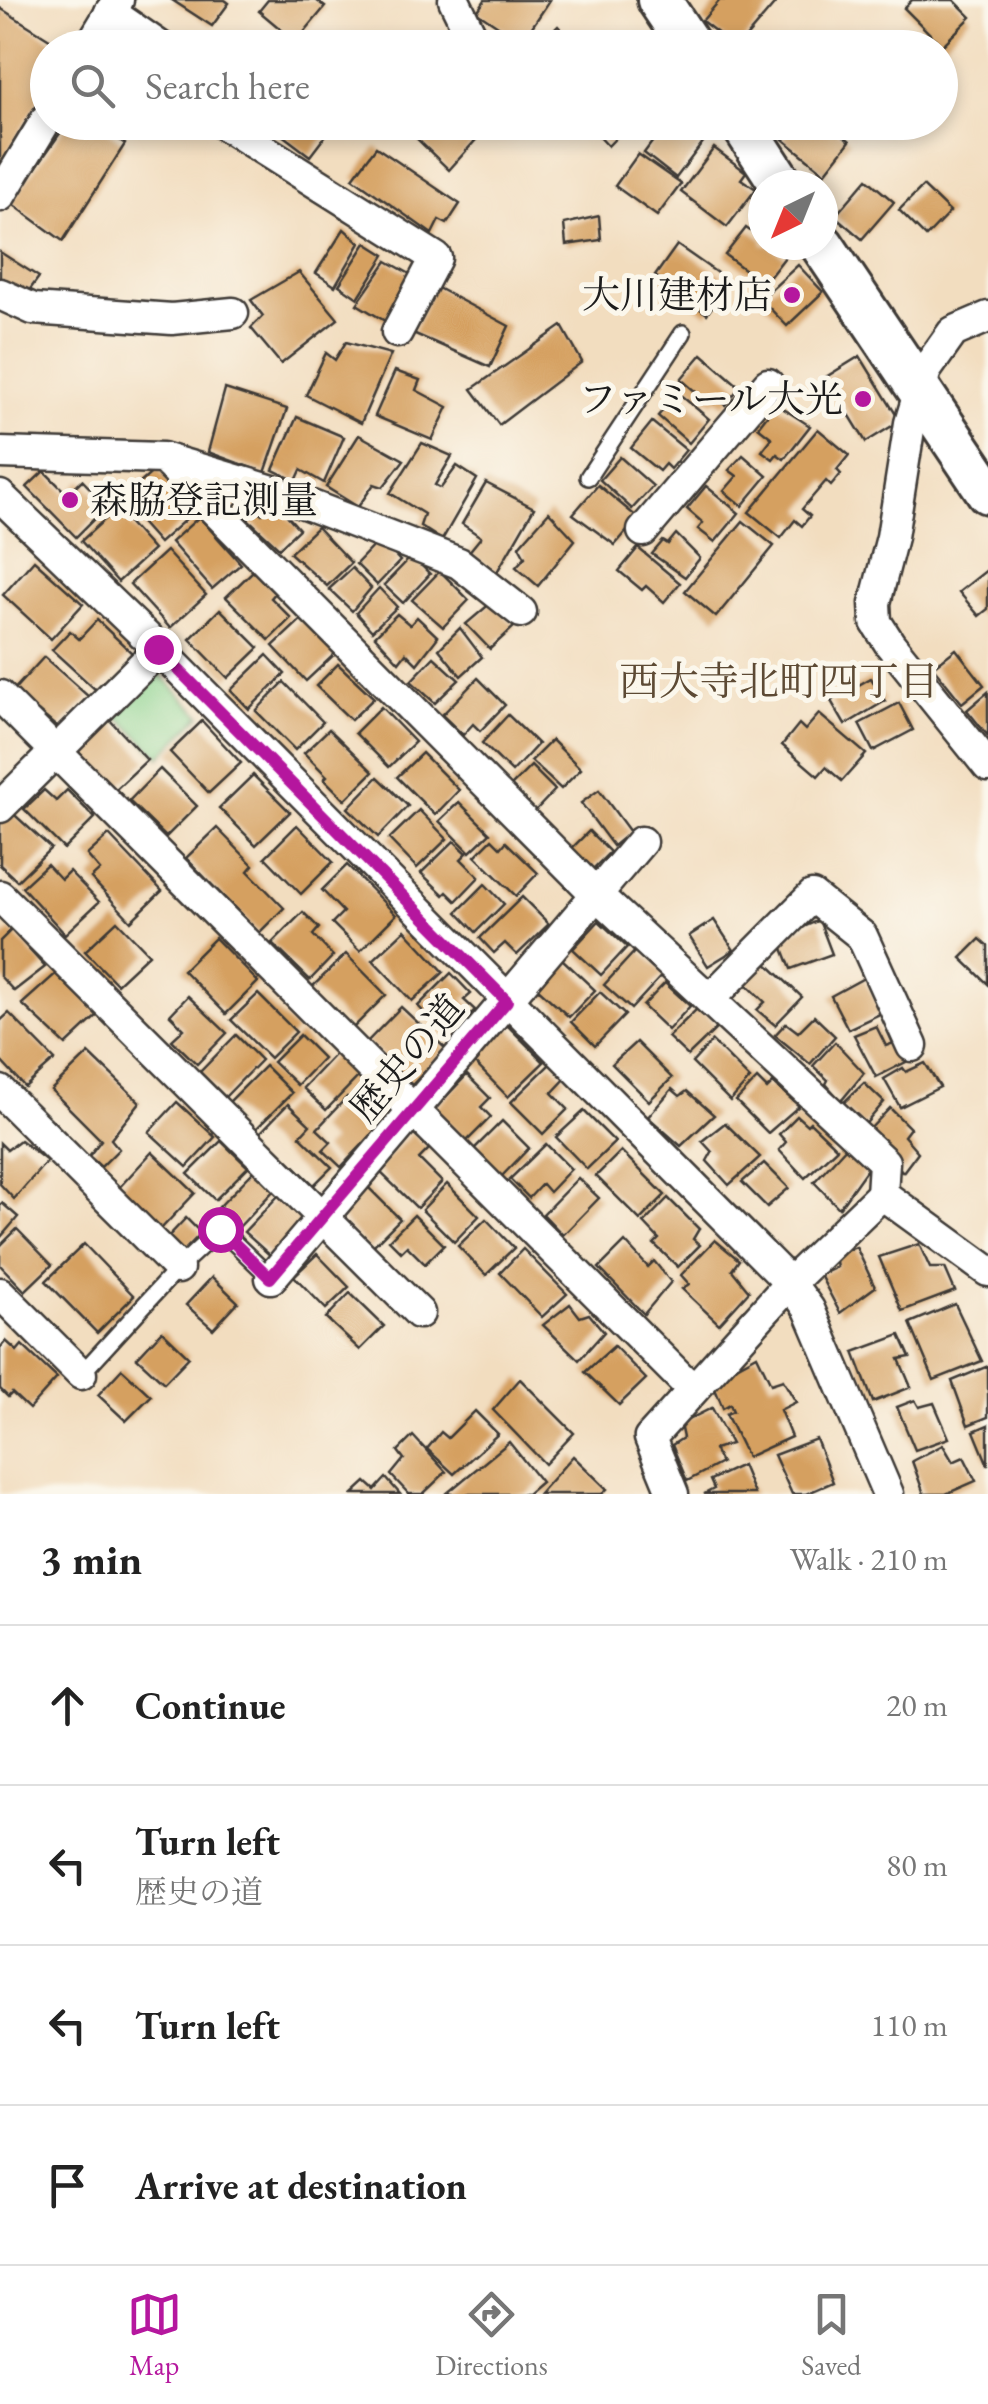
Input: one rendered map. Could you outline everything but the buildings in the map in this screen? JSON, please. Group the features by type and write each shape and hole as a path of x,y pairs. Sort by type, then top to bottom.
{"main road":[{"path":"659,0 679,30"},
{"path":"753,140 772,170"},
{"path":"832,260 988,492"}],"street":[{"path":"454,0 469,30"},
{"path":"100,30 114,6 141,30"},
{"path":"0,196 34,140"},
{"path":"249,140 436,258 397,332"},
{"path":"0,294 33,309 172,319 233,313"},
{"path":"988,317 952,332 926,370 910,423 892,537 875,603 876,622 910,671 988,766"},
{"path":"643,532 768,384"},
{"path":"0,452 163,458 273,492 459,563 520,612"},
{"path":"163,458 596,894 884,1162 882,1194 790,1283 650,1438 673,1494"},
{"path":"0,496 158,649 790,1283 808,1309 888,1494"},
{"path":"0,807 158,649"},
{"path":"0,696 692,1389"},
{"name":"歴史の道","path":"270,1278 640,842"},
{"path":"0,896 420,1313"},
{"path":"711,998 812,896 862,936 912,1046"},
{"path":"0,1091 178,1268"},
{"path":"882,1194 988,1271"},
{"path":"0,1293 81,1374"}],"lane":[{"path":"588,477 683,334"},
{"path":"81,1374 178,1268 220,1229 270,1278"}],"green space":[{"path":"152,666 201,715 160,757 110,709"}],"place":[{"name":"大川建材店","path":"792,295"},
{"name":"ファミール大光","path":"863,399"},
{"name":"森脇登記測量","path":"70,500"}],"district":[{"name":"西大寺北町四丁目","path":"779,681"}],"route":[{"path":"158,649 507,1001 270,1278 220,1229"}]}
